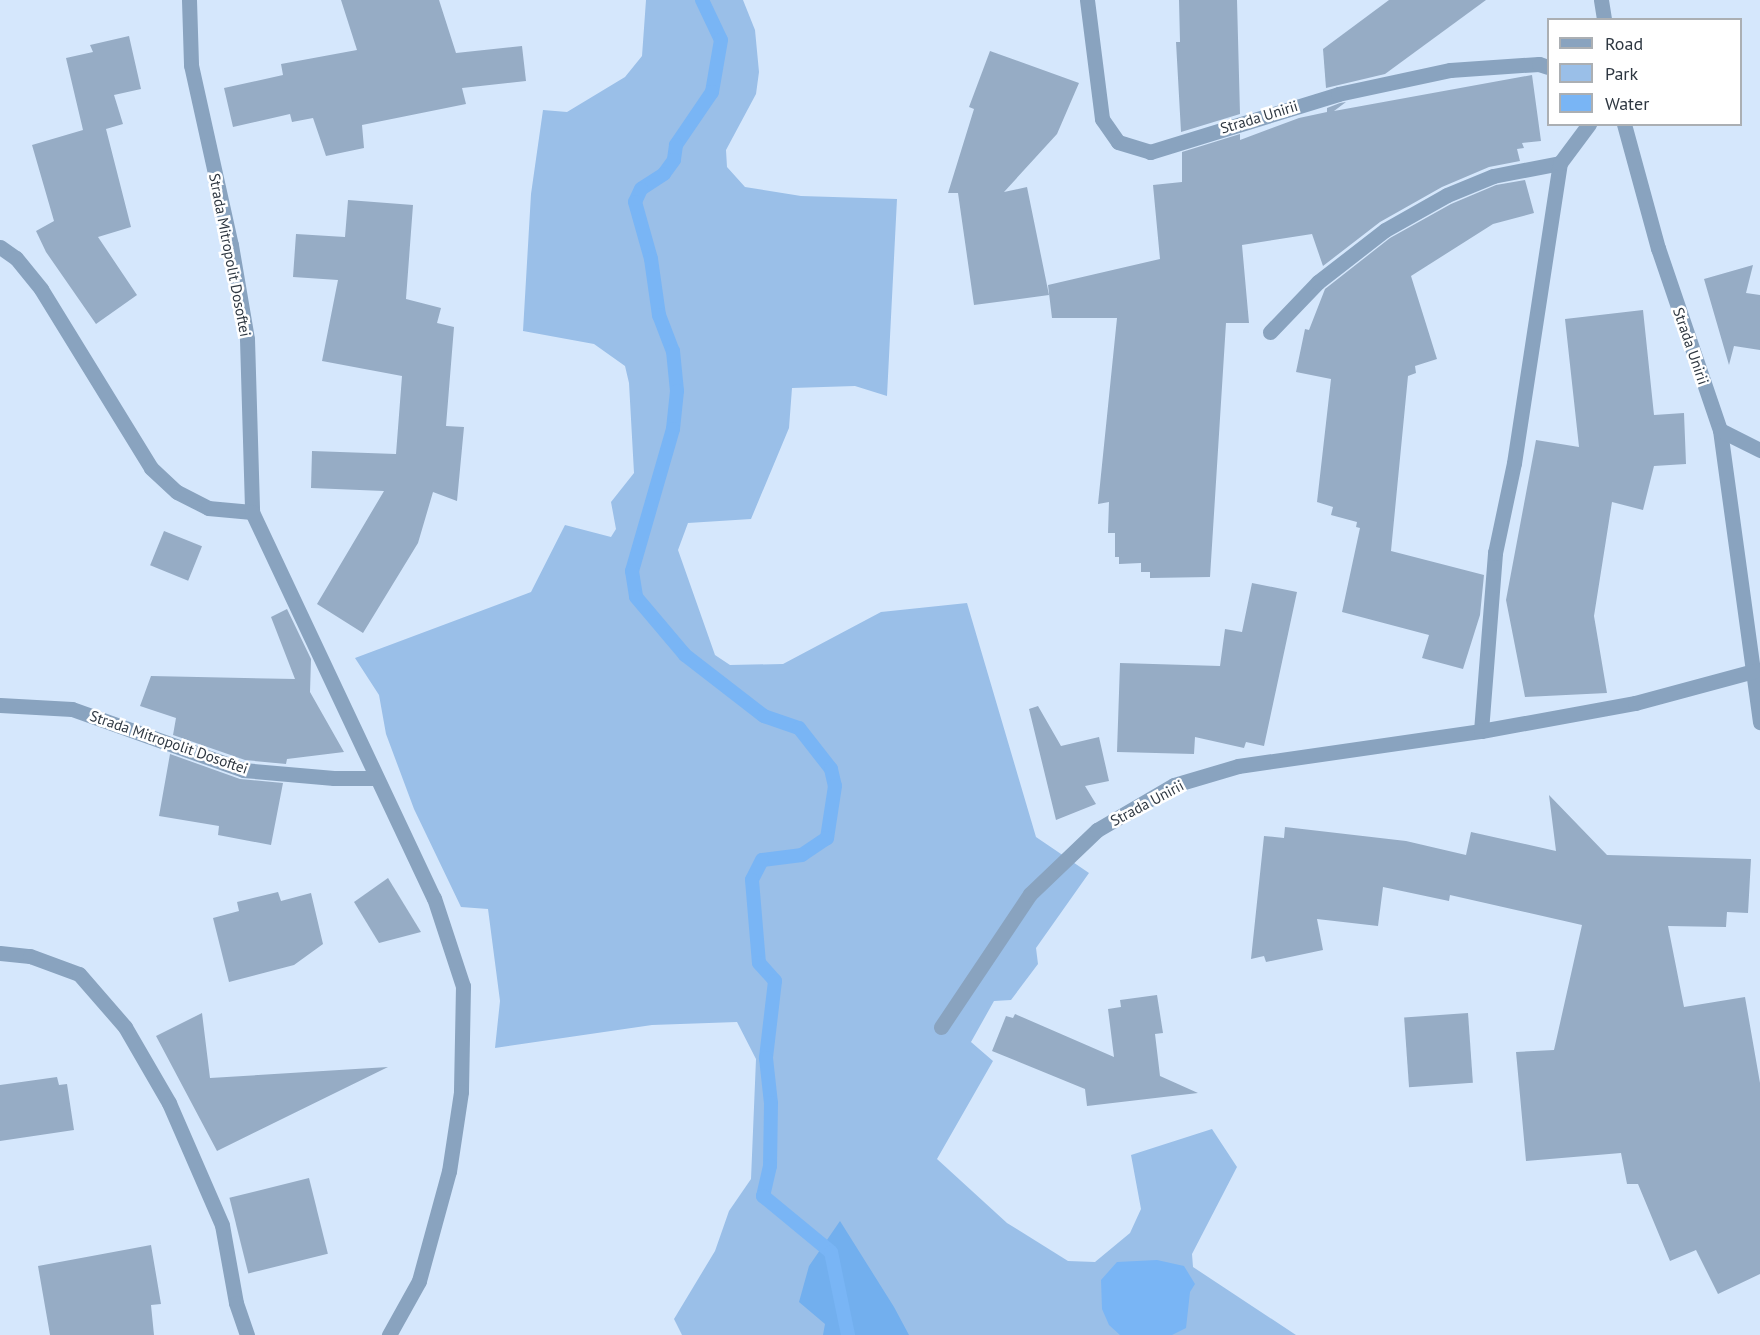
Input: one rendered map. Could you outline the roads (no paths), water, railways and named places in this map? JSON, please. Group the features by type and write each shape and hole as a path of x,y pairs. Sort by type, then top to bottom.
{"street":[{"name":"Strada Mitropolit Dosoftei","path":"189,0 191,65 231,245 247,339 252,512 374,778 434,898 464,986 462,1092 449,1171 419,1281 389,1335"},
{"name":"Strada Unirii","path":"1087,0 1102,119 1118,142 1150,152 1338,94 1450,70 1539,64 1547,67"},
{"path":"1601,0 1604,18"},
{"path":"1481,731 1483,661 1495,553 1514,463 1560,163 1588,126"},
{"name":"Strada Unirii","path":"1625,126 1658,248 1720,430 1760,722"},
{"path":"1270,332 1318,282 1385,230 1447,195 1493,176 1560,163"},
{"path":"0,247 16,258 41,289 151,468 177,492 208,508 252,512"},
{"path":"1720,430 1760,450"},
{"name":"Strada Unirii","path":"940,1027 1030,894 1097,830 1174,785 1238,765 1481,731 1635,703 1754,671"},
{"name":"Strada Mitropolit Dosoftei","path":"0,705 72,709 243,770 334,778 374,778"},
{"path":"0,952 30,956 79,974 124,1028 169,1103 222,1225 236,1303 247,1335"}],"water":[{"path":"1157,1260 1184,1266 1195,1284 1190,1292 1186,1328 1172,1335 1120,1335 1109,1325 1102,1309 1101,1280 1117,1262"}],"waterway":[{"path":"702,0 721,40 712,92 676,145 674,160 664,174 641,189 635,202 651,259 659,315 673,351 677,391 673,429 632,571 636,597 685,655 764,716 799,728 831,769 835,786 827,838 802,855 762,860 752,880 759,963 775,981 766,1058 771,1103 770,1166 763,1196 831,1252 848,1335"}]}
